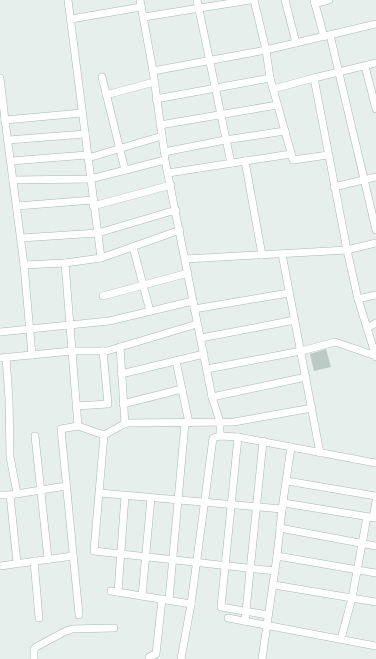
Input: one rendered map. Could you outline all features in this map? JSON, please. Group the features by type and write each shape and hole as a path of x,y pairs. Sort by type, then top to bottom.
{"street":[{"path":"68,0 101,258"},
{"path":"197,0 231,164"},
{"path":"144,17 250,0"},
{"path":"254,0 266,50 270,78 293,160 328,155"},
{"path":"285,0 296,44"},
{"path":"329,0 315,2 339,72 376,230"},
{"path":"70,20 141,3 153,70 156,99 168,173 212,397 220,422 220,436"},
{"path":"153,70 210,61 296,44 376,24"},
{"path":"273,89 376,64"},
{"path":"366,66 374,91 376,109"},
{"path":"102,77 125,170"},
{"path":"0,78 21,238 32,355"},
{"path":"156,99 270,78"},
{"path":"314,78 347,250 358,299 376,356"},
{"path":"106,95 154,82"},
{"path":"160,125 277,105"},
{"path":"6,120 82,113"},
{"path":"13,180 90,179 125,170 165,156 225,140 285,131"},
{"path":"8,140 84,134"},
{"path":"11,161 87,156 119,149 162,136"},
{"path":"168,173 291,154"},
{"path":"245,161 262,255"},
{"path":"334,187 376,177"},
{"path":"17,206 93,203 171,185"},
{"path":"21,238 98,233 176,210"},
{"path":"24,265 65,263 101,258 180,230"},
{"path":"186,259 347,250 376,243"},
{"path":"133,247 150,311"},
{"path":"282,254 320,453"},
{"path":"65,263 78,426"},
{"path":"103,296 188,273"},
{"path":"194,309 290,293"},
{"path":"358,299 376,295"},
{"path":"0,332 109,321 193,301"},
{"path":"201,338 295,320"},
{"path":"367,328 376,323"},
{"path":"17,563 10,457 9,399 3,357 72,351 107,351 198,324"},
{"path":"207,369 301,351 335,342 376,356"},
{"path":"120,347 125,424"},
{"path":"76,406 108,404 103,350"},
{"path":"121,374 204,354"},
{"path":"149,659 149,657 156,654 173,560 187,423 176,361"},
{"path":"212,397 306,377"},
{"path":"123,404 182,389"},
{"path":"79,615 61,429 78,426 104,435 125,424 244,420 312,408"},
{"path":"104,435 94,551 275,570"},
{"path":"35,436 48,559"},
{"path":"181,659 191,604 213,438 220,436 238,436 376,463"},
{"path":"238,436 221,607 268,615"},
{"path":"245,621 263,441"},
{"path":"262,659 274,585 291,447"},
{"path":"287,481 376,496"},
{"path":"0,495 66,486"},
{"path":"100,493 256,507 283,506 372,518"},
{"path":"125,496 120,554 114,592 191,604"},
{"path":"142,596 147,557 151,498"},
{"path":"341,639 352,598 362,544 372,518 376,501"},
{"path":"280,528 376,546"},
{"path":"0,566 73,556"},
{"path":"277,556 376,573"},
{"path":"34,561 39,618"},
{"path":"274,585 376,602"},
{"path":"228,618 376,646"},
{"path":"34,659 34,649 36,647 68,630 80,628 114,628"}],"building":[{"path":"326,349 331,367 314,371 310,354"}]}
